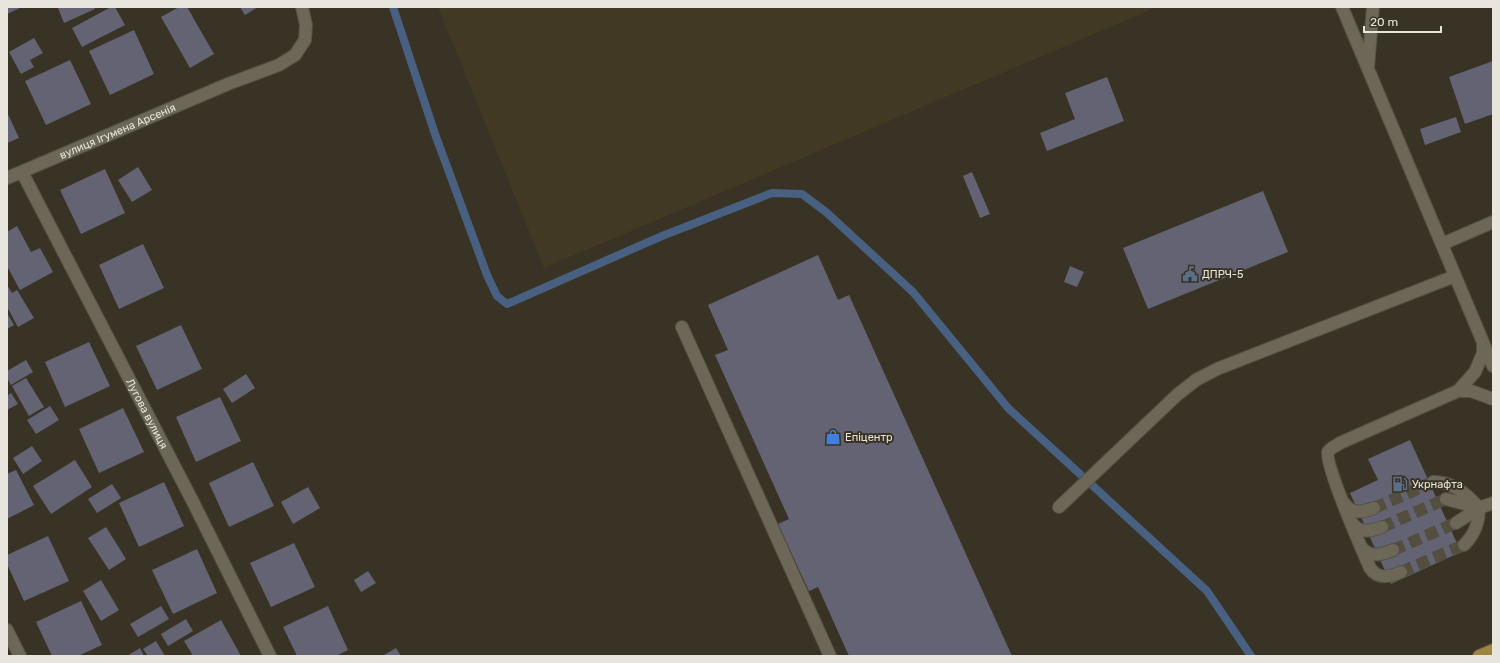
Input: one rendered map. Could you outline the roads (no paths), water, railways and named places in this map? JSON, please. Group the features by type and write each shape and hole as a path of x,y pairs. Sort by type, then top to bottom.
{"main road":[{"path":"1479,656 1493,650"}],"street":[{"name":"вулиця Ігумена Арсенія","path":"7,178 228,84 280,65 295,55 305,40 306,25 302,7"},
{"path":"1342,7 1493,366"},
{"path":"1368,71 1373,7"},
{"name":"Лугова вулиця","path":"22,172 193,502 270,656"},
{"path":"1442,244 1493,222"},
{"path":"1059,507 1168,403 1196,380 1217,369 1455,276"},
{"path":"682,327 830,656"},
{"path":"1458,391 1475,372 1483,353 1483,343"},
{"path":"1401,572 1387,577 1376,574 1370,568 1328,462 1329,450 1340,443 1458,391 1472,391 1493,399"},
{"path":"1433,482 1444,482 1454,486 1472,500 1479,508 1478,522 1470,539 1464,545"},
{"path":"1446,500 1464,503 1479,508"},
{"path":"1344,503 1349,508 1357,512 1374,508"},
{"path":"1456,523 1479,508 1493,503"},
{"path":"1352,523 1356,528 1365,531 1382,527"},
{"path":"1361,547 1368,553 1374,555 1393,550"},
{"path":"7,630 20,656"}],"waterway":[{"path":"393,7 435,134 487,275 497,296 507,304 662,236 772,193 802,194 826,212 913,292 1008,408 1081,475"},
{"path":"1093,486 1207,591 1251,656"}],"tunnel":[{"path":"1374,508 1433,482"},
{"path":"1382,527 1446,499"},
{"path":"1393,550 1456,523"},
{"path":"1401,572 1464,545"}],"place":[{"name":"ДПРЧ-5","path":"1190,274"},
{"name":"Епіцентр","path":"833,437"},
{"name":"Укрнафта","path":"1400,484"}]}
